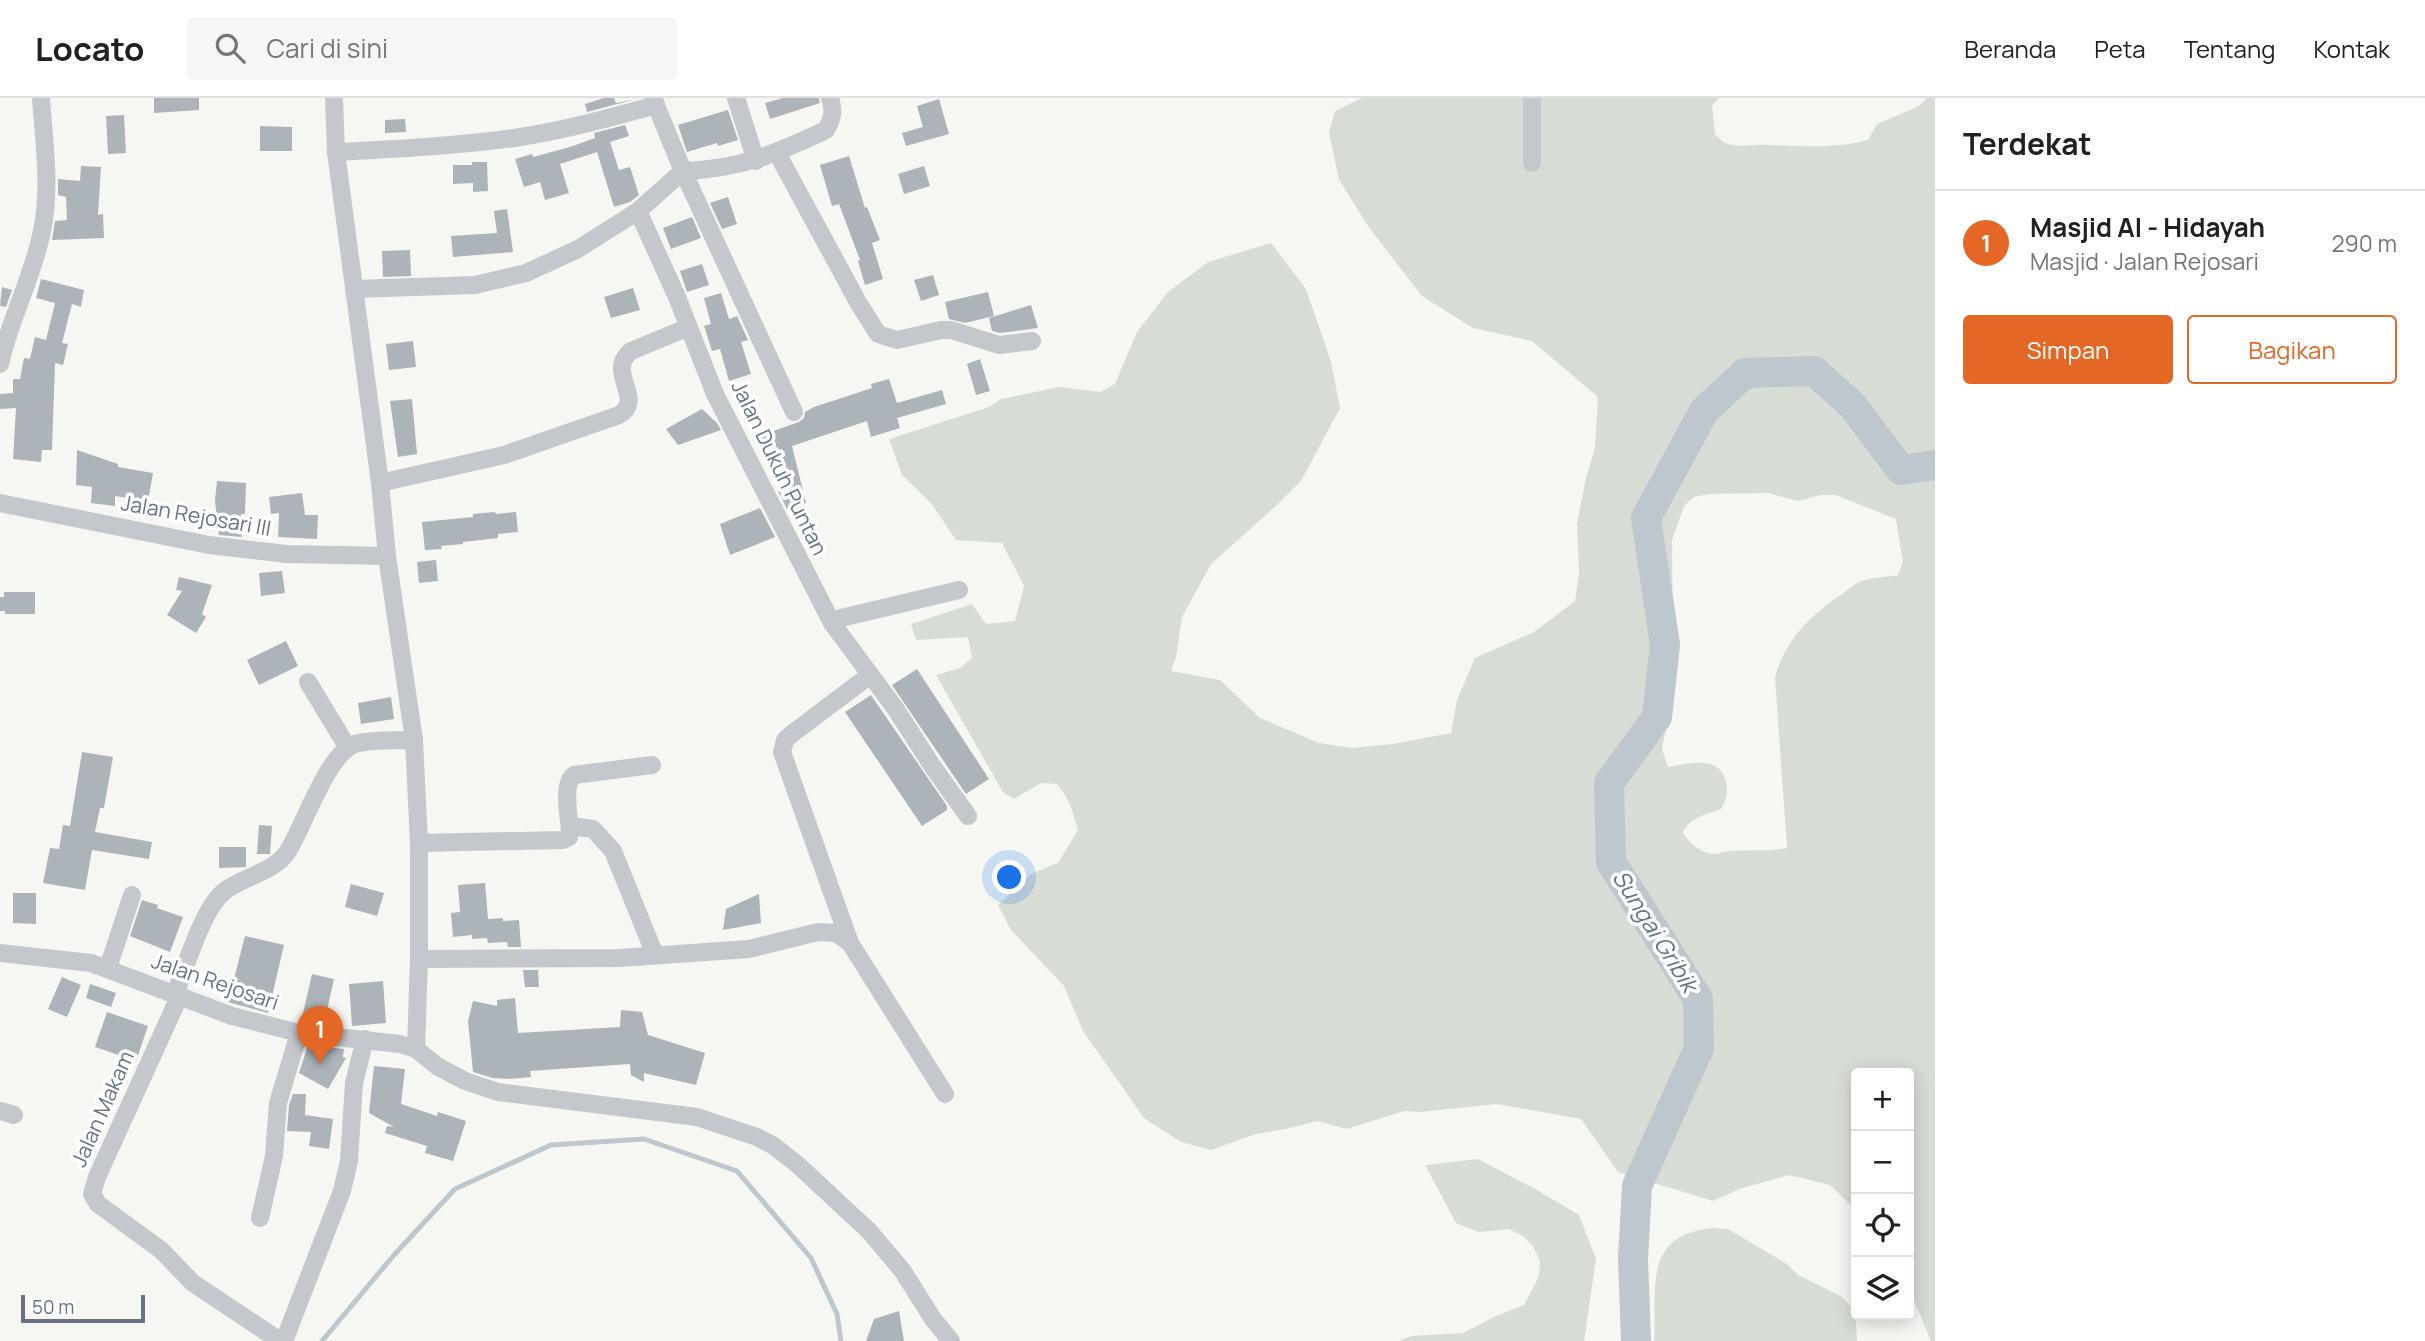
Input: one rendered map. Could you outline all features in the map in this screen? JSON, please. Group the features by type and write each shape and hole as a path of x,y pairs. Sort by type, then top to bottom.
{"street":[{"path":"0,364 5,322 24,294 42,232 46,164 41,98"},
{"path":"334,98 336,152 380,483 387,556 414,740 419,843 416,1049"},
{"path":"736,98 756,161"},
{"path":"354,289 475,285 526,273 578,248 638,211 683,171 714,170 756,161 826,130 833,109 830,98"},
{"path":"1532,98 1532,163"},
{"path":"336,152 438,147 515,138 585,125 655,102 683,171 794,412"},
{"path":"777,153 878,334 897,340 951,330 999,345 1032,341"},
{"name":"Jalan Dukuh Puntan","path":"638,211 715,394 832,623 895,708 968,816"},
{"path":"380,483 504,455 619,415 625,411 629,401 622,368 625,356 689,327"},
{"name":"Jalan Rejosari III","path":"0,503 209,544 286,554 387,556"},
{"path":"832,623 841,618 959,590"},
{"path":"870,675 793,733 785,740 782,752 850,943 944,1094"},
{"path":"308,682 348,748"},
{"path":"177,995 210,906 227,889 274,865 288,851 311,803 335,763 348,748 366,743 414,740"},
{"path":"419,843 563,840 569,837 566,786 569,779 574,775 652,765"},
{"path":"570,826 593,829 613,851 655,955"},
{"path":"108,968 132,895"},
{"path":"419,959 620,958 749,949 818,932 836,933 850,943"},
{"name":"Jalan Rejosari","path":"0,953 72,960 108,968 232,1016 299,1033 365,1039 416,1049 464,1081 498,1092 697,1117 757,1137 774,1146 798,1165 869,1231 902,1270 933,1319 951,1341"},
{"name":"Jalan Makam","path":"177,995 92,1194 98,1204 161,1250 193,1283 277,1339 286,1336 342,1191 348,1160 354,1083 365,1039"},
{"path":"260,1218 274,1156 278,1103 299,1033"}],"shaded area":[{"path":"1362,98 1719,98 1712,105 1715,135 1728,144 1843,145 1868,140 1877,124 1919,106 1927,98 1935,98 1935,1341 1931,1341 1914,1301 1914,1068 1851,1068 1851,1205 1830,1185 1789,1175 1739,1189 1713,1201 1618,1172 1581,1119 1497,1104 1420,1112 1404,1111 1347,1129 1317,1121 1256,1134 1211,1150 1181,1142 1144,1118 1083,1031 1064,986 1011,930 998,905 1031,874 1058,863 1078,830 1074,817 1068,800 1057,784 1041,783 1014,799 1003,792 936,675 960,668 972,658 968,637 916,640 911,624 972,604 986,624 1015,621 1024,586 1002,543 956,540 931,503 902,475 889,439 989,407 1001,399 1059,387 1100,392 1115,384 1137,332 1168,292 1208,262 1271,243 1306,289 1331,362 1340,408 1301,481 1211,564 1182,617 1176,657 1171,671 1220,680 1260,718 1319,743 1352,748 1393,744 1451,733 1457,700 1475,658 1534,632 1575,601 1579,574 1577,524 1595,448 1598,397 1532,341 1473,328 1422,296 1370,229 1339,180 1329,132 1335,111","holes":["1768,493 1798,501 1821,495 1836,495 1896,519 1903,562 1898,575 1858,583 1820,610 1800,630 1779,665 1775,678 1787,848 1714,854 1704,852 1688,840 1683,832 1695,819 1721,809 1727,793 1723,773 1717,767 1703,763 1668,767 1662,749 1669,712 1673,628 1672,540 1684,506 1694,497 1709,494"]},
{"path":"1478,1159 1579,1215 1596,1259 1584,1341 1398,1341 1411,1336 1463,1333 1524,1305 1539,1276 1540,1261 1533,1246 1523,1236 1509,1229 1479,1232 1456,1223 1425,1165"},
{"path":"1713,1228 1728,1229 1787,1264 1798,1275 1841,1296 1851,1307 1851,1320 1856,1322 1857,1341 1654,1341 1655,1283 1658,1267 1664,1253 1674,1241 1690,1233"}],"building":[{"path":"154,98 199,98 199,110 154,113"},
{"path":"614,98 616,103 636,99 587,112 585,104"},
{"path":"783,98 819,98 820,103 770,119 765,103"},
{"path":"939,99 949,134 906,146 902,133 923,127 917,106"},
{"path":"728,110 738,140 687,152 678,125"},
{"path":"124,115 126,153 108,154 106,116"},
{"path":"405,119 406,132 385,133 385,120"},
{"path":"625,125 629,136 610,142 619,170 630,167 639,195 630,202 614,207 597,152 560,164 569,193 545,200 540,182 524,187 515,159 570,147 595,138 594,133"},
{"path":"260,126 292,127 292,151 260,151"},
{"path":"849,156 865,208 867,207 880,240 872,243 883,279 865,285 858,261 860,260 839,204 832,206 820,165"},
{"path":"472,162 487,162 488,191 473,192 473,183 453,184 453,165 472,165"},
{"path":"81,166 101,167 98,215 103,214 104,238 52,240 55,221 67,220 66,197 58,195 58,179 80,181"},
{"path":"924,166 930,186 904,194 898,174"},
{"path":"728,197 737,224 722,229 710,203"},
{"path":"507,209 513,252 453,257 451,236 497,233 494,211"},
{"path":"692,217 701,238 671,249 663,228"},
{"path":"410,250 411,276 383,277 382,251"},
{"path":"702,264 709,285 687,292 680,271"},
{"path":"933,275 939,295 921,301 914,280"},
{"path":"41,279 84,290 81,307 72,304 62,343 68,344 63,365 55,363 52,450 42,450 41,462 13,459 16,408 0,409 0,394 13,393 13,379 20,379 24,358 30,359 35,337 46,340 55,303 36,298"},
{"path":"2,287 12,290 6,307 0,306"},
{"path":"633,288 640,310 611,318 604,297"},
{"path":"988,292 994,316 965,323 949,319 945,302"},
{"path":"721,293 729,319 737,316 748,340 741,342 751,374 729,381 720,349 712,351 704,326 711,324 704,298"},
{"path":"1031,305 1038,328 1000,333 992,331 989,318"},
{"path":"413,341 416,367 389,370 386,344"},
{"path":"980,359 990,391 976,395 967,364"},
{"path":"889,379 897,403 942,390 946,404 897,418 900,428 871,437 867,421 792,446 806,503 787,509 778,491 782,490 772,455 756,437 799,422 804,418 805,412 814,407 872,388 871,384"},
{"path":"412,399 417,454 398,457 390,401"},
{"path":"702,409 721,430 678,445 666,429"},
{"path":"77,450 118,464 118,467 153,473 148,501 115,496 115,506 91,503 92,487 76,485"},
{"path":"217,481 246,483 245,514 241,514 242,537 219,535 215,501"},
{"path":"302,493 305,515 318,515 317,539 278,537 279,513 271,514 269,497"},
{"path":"760,508 775,537 730,555 720,524"},
{"path":"495,512 516,512 518,532 498,534 498,538 441,546 442,549 425,550 422,522"},
{"path":"436,560 438,581 419,583 417,562"},
{"path":"282,571 285,593 261,596 259,573"},
{"path":"179,577 212,585 202,614 206,617 196,633 167,615 182,591 176,590"},
{"path":"4,592 35,592 35,614 5,614 5,611 0,611 0,597 4,597"},
{"path":"286,641 298,666 259,685 247,660"},
{"path":"917,669 989,779 966,794 892,685"},
{"path":"871,695 947,806 947,810 922,826 845,712"},
{"path":"391,697 394,719 361,724 358,703"},
{"path":"82,752 113,757 104,808 100,808 95,832 152,842 149,859 92,850 85,890 43,883 50,848 59,849 63,825 70,826"},
{"path":"259,825 272,826 270,854 257,854"},
{"path":"219,847 246,847 246,867 219,868"},
{"path":"485,883 488,919 519,920 521,947 508,947 507,942 488,943 487,938 472,939 472,935 453,937 451,913 460,912 458,885"},
{"path":"351,884 384,893 377,916 345,907"},
{"path":"13,893 36,893 36,924 13,923"},
{"path":"759,894 761,923 723,930 726,909"},
{"path":"142,900 183,917 170,952 130,936"},
{"path":"245,936 284,945 268,1013 228,1002"},
{"path":"523,970 538,970 539,987 525,987"},
{"path":"312,974 334,979 324,1024 301,1022"},
{"path":"62,977 81,985 67,1017 48,1009"},
{"path":"383,981 386,1023 352,1026 349,984"},
{"path":"90,984 116,993 111,1007 86,998"},
{"path":"515,998 518,1033 620,1027 621,1010 642,1012 648,1035 705,1053 696,1085 644,1073 644,1082 631,1075 630,1064 530,1071 531,1077 509,1079 473,1072 468,1021 473,1001 497,1006 497,1000"},
{"path":"107,1012 148,1026 136,1061 95,1047"},
{"path":"308,1045 344,1049 343,1057 346,1058 328,1089 299,1073"},
{"path":"374,1066 405,1069 401,1104 437,1116 438,1112 466,1121 453,1161 425,1153 427,1146 385,1133 387,1126 394,1127 369,1113"},
{"path":"293,1094 306,1094 305,1115 333,1119 329,1149 309,1146 311,1132 287,1131 289,1105"},
{"path":"899,1311 904,1341 866,1341 874,1319"}],"waterway":[{"name":"Sungai Gribik","path":"1636,1341 1633,1259 1637,1186 1699,1048 1698,999 1611,862 1609,783 1657,717 1665,645 1646,518 1704,411 1745,373 1814,371 1852,405 1901,470 1935,465"},
{"path":"322,1341 394,1255 455,1189 551,1145 644,1139 737,1171 811,1258 837,1314 841,1341"}],"place":[{"name":"Masjid Al - Hidayah","path":"320,1064"}]}
